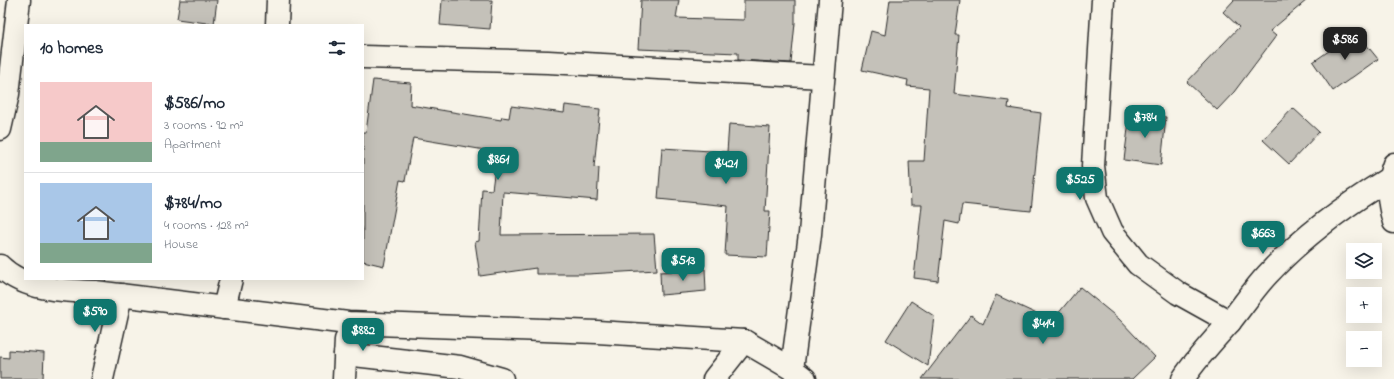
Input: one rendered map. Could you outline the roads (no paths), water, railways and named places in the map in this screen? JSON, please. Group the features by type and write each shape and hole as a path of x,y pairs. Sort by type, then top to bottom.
{"street":[{"path":"0,129 8,94 19,0"},
{"path":"277,24 278,0"},
{"path":"0,266 6,272 25,282 56,290 121,295 348,323 597,332 744,342 798,374 830,0"},
{"path":"1103,0 1093,166 1097,198 1112,232 1138,264 1178,293 1230,322"},
{"path":"364,57 548,62 823,77"},
{"path":"1183,379 1191,367 1230,322 1266,276 1290,251 1331,217 1391,172"},
{"path":"1391,172 1389,203 1394,222"},
{"path":"224,308 231,280"},
{"path":"102,379 121,295"},
{"path":"344,379 348,323"},
{"path":"714,379 744,342"},
{"path":"346,354 376,359 417,361 460,367 502,379"}]}
